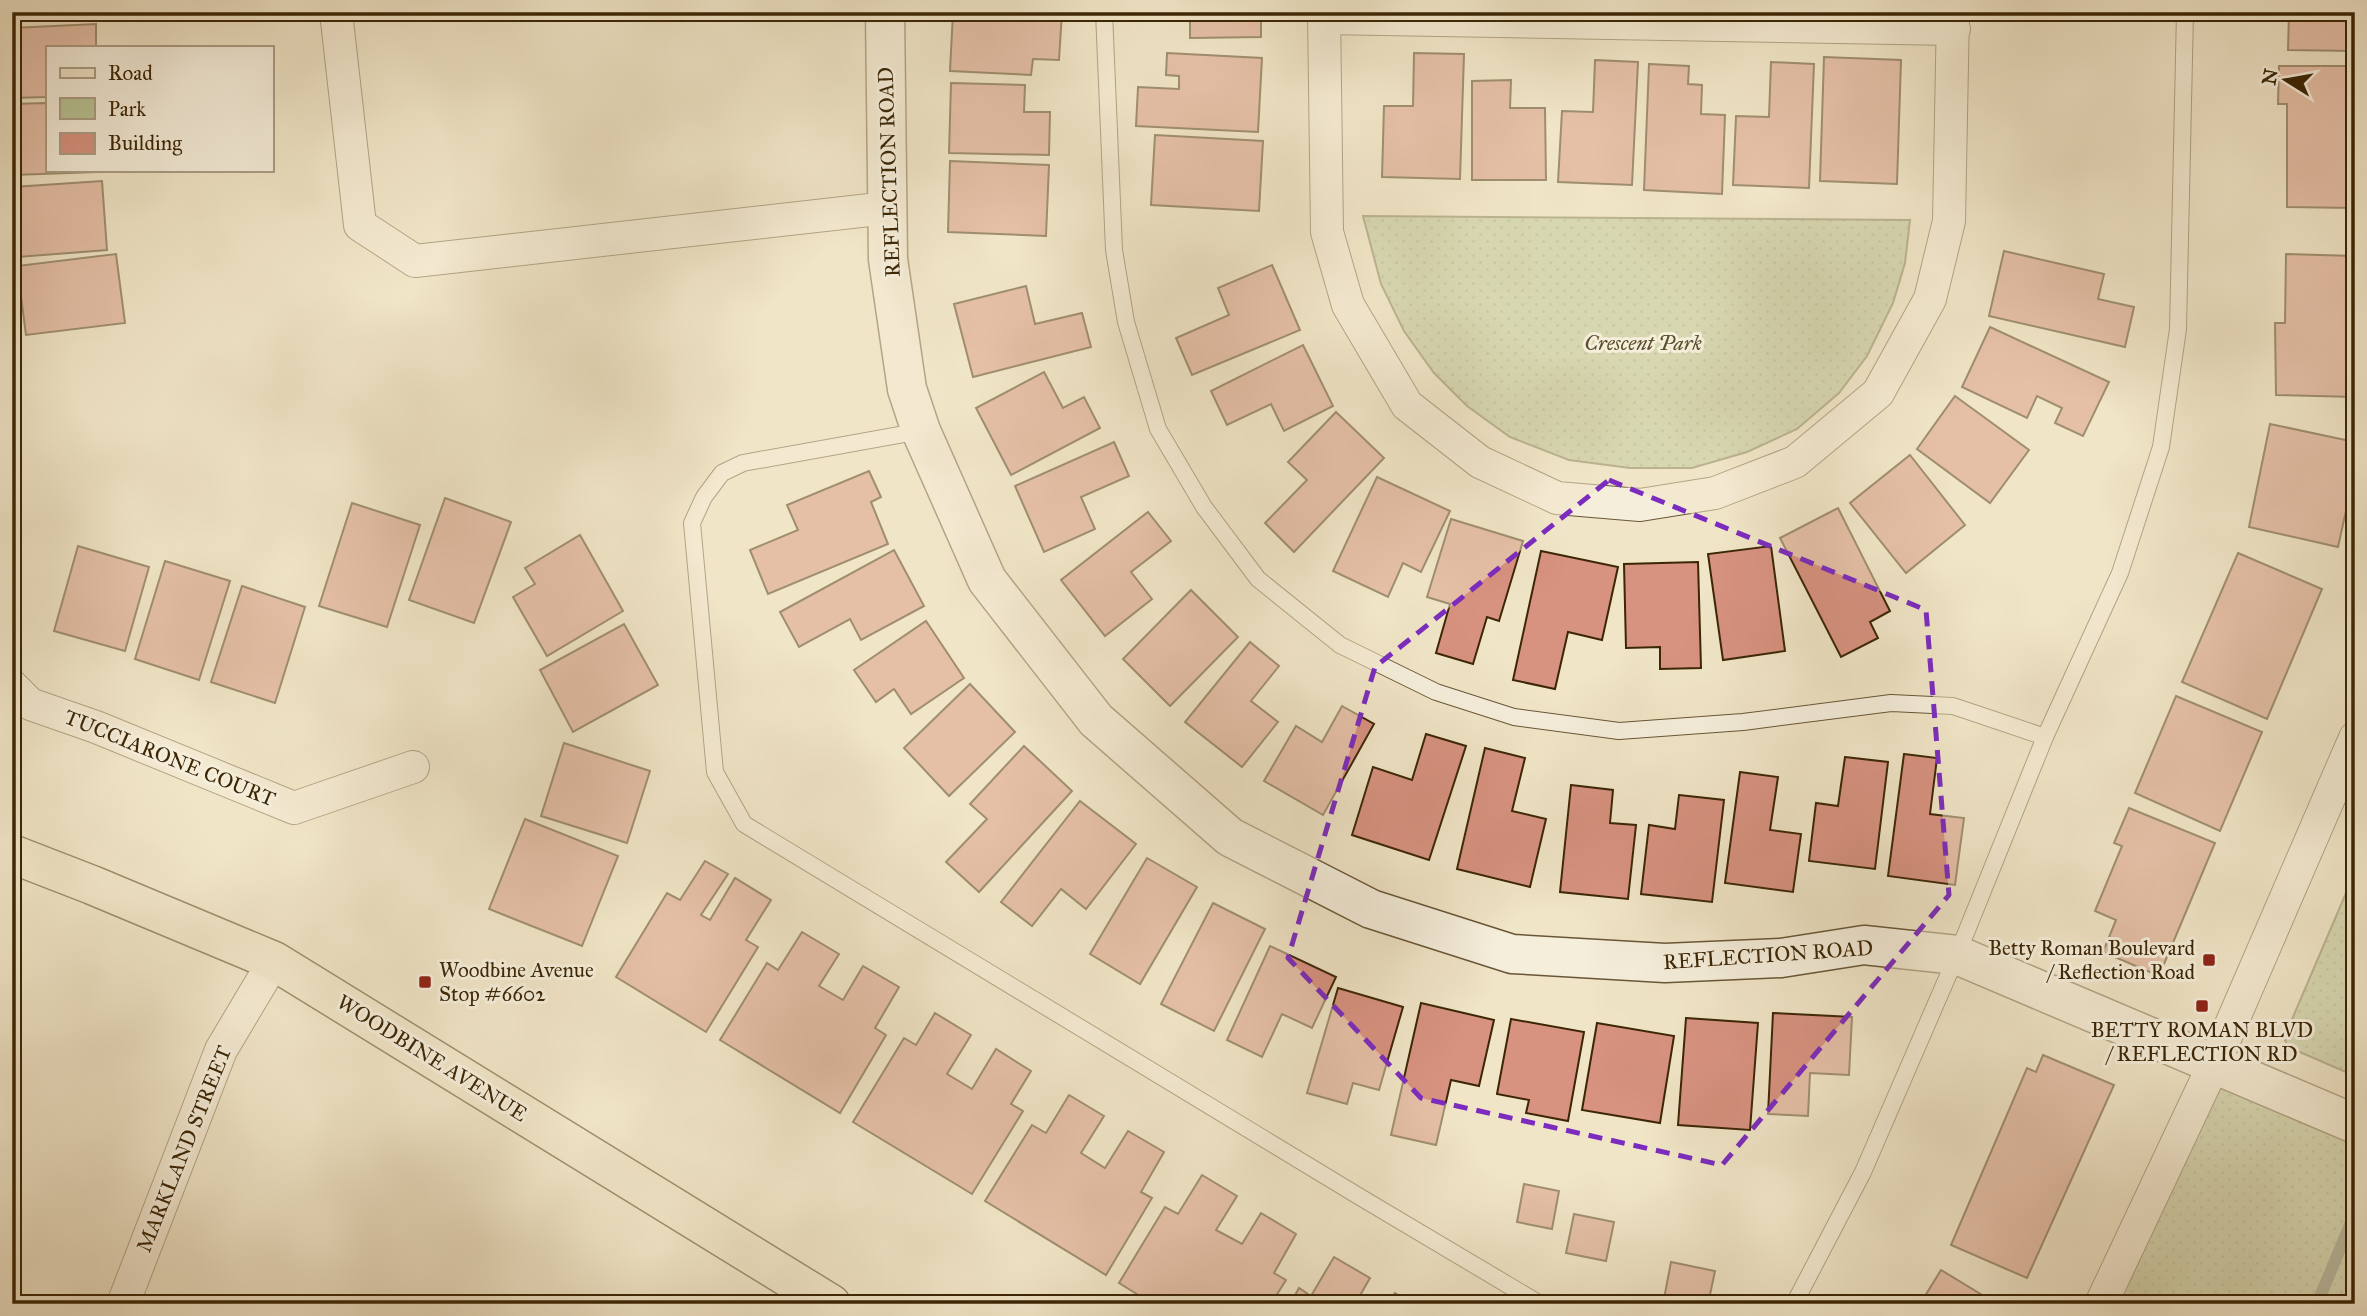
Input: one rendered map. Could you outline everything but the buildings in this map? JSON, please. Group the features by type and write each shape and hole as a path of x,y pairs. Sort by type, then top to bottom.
{"main road":[{"name":"WOODBINE AVENUE","path":"12,854 274,961 831,1304"}],"street":[{"path":"336,12 360,225 415,261 887,208"},
{"name":"REFLECTION ROAD","path":"885,12 888,259 907,389 921,431 987,580 1096,720 1230,837 1371,909 1512,954 1665,964 1781,958 1864,945 1957,955 2355,1124"},
{"path":"1324,15 1953,21 1949,221 1930,299 1878,393 1795,462 1715,493 1640,505 1557,498 1480,463 1407,405 1348,305 1327,232 1324,15"},
{"name":"TUCCIARONE COURT","path":"12,686 30,704 96,727 294,808 413,767"},
{"path":"2101,1304 2214,1064 2355,738"},
{"name":"MARKLAND STREET","path":"123,1304 221,1050 274,961"}],"lane":[{"path":"1104,12 1114,250 1126,322 1158,429 1204,507 1258,579 1340,645 1436,692 1527,719 1619,731 1743,722 1891,703 1953,706 2045,737"},
{"path":"1794,1304 1863,1172 1957,955 2045,737 2120,573 2161,447 2178,329 2185,12"},
{"path":"921,431 743,463 722,473 704,498 692,523 716,772 744,824 1360,1198 1540,1304"}],"highlighted area":[{"path":"1609,480 1926,610 1949,895 1722,1165 1421,1098 1288,958 1375,667"}],"green space":[{"name":"Crescent Park","path":"1363,216 1910,220 1905,263 1893,303 1867,356 1839,393 1797,429 1747,452 1692,468 1630,468 1569,460 1510,437 1467,406 1434,373 1404,331 1381,284"},
{"path":"2355,872 2355,1076 2288,1047 2284,1038"},
{"path":"2217,1059 2355,1121 2355,1304 2101,1304"}],"waterway":[{"path":"2317,1304 2355,1213"}],"place":[{"name":"Betty Roman Boulevard / Reflection Road","path":"2209,960"},
{"name":"Woodbine Avenue Stop #6602","path":"425,982"},
{"name":"BETTY ROMAN BLVD / REFLECTION RD","path":"2202,1006"}]}
